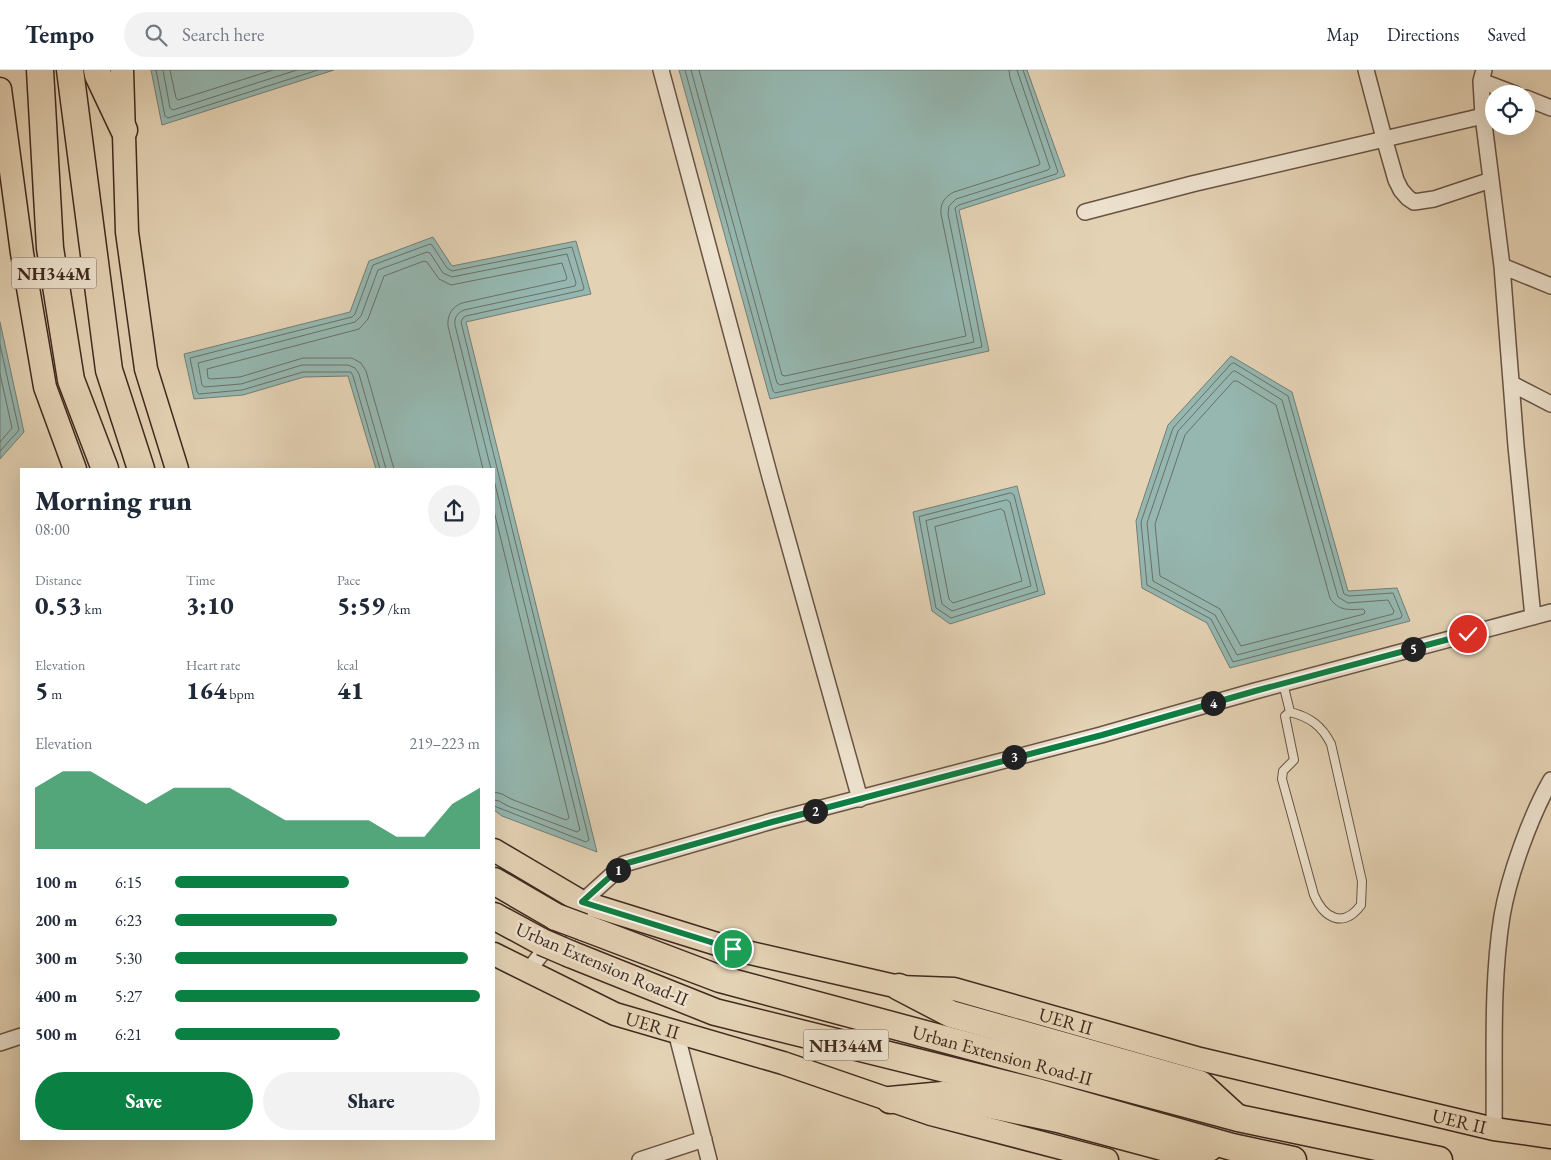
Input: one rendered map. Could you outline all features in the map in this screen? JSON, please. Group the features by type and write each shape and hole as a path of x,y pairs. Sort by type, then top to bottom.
{"highway":[{"name":"NH344M","path":"40,70 50,248 70,380 105,468"},
{"name":"NH344M","path":"70,70 108,370 141,468"},
{"path":"97,70 124,130"},
{"name":"Urban Extension Road-II","path":"495,881 572,917 720,979 1238,1118 1439,1160"},
{"name":"Urban Extension Road-II","path":"495,917 553,947 715,1012 1034,1091 1232,1146 1293,1160"},
{"path":"899,987 951,1014 1200,1084 1238,1118"},
{"path":"890,1100 943,1095 1058,1119 1170,1149 1232,1146"}],"main road":[{"path":"122,70 127,232 146,369 177,468"},
{"path":"0,89 22,253 45,387 75,468"},
{"name":"UER II","path":"495,851 572,917 733,949 899,987 954,989 1200,1059 1494,1129 1551,1137"},
{"name":"UER II","path":"495,954 615,1014 783,1064 932,1114 1107,1160"}],"street":[{"path":"661,70 770,476 860,799"},
{"path":"1366,70 1384,138 1401,190 1408,198 1414,202 1434,199 1491,180"},
{"path":"1483,75 1499,85"},
{"path":"1483,75 1483,116 1502,266 1516,446 1533,617"},
{"path":"1535,102 1551,108"},
{"path":"1085,212 1192,184 1483,116"},
{"path":"1502,266 1551,286"},
{"path":"1512,384 1551,404"},
{"path":"528,971 553,947 572,917 624,864 772,822 1024,754 1102,735 1283,683 1551,612"},
{"path":"1494,1129 1496,973 1502,915 1527,832 1543,793 1551,780"},
{"path":"676,1032 709,1160"},
{"path":"0,1043 20,1036"},
{"path":"640,1160 704,1139"}],"lane":[{"path":"1283,683 1290,712"},
{"path":"1290,712 1305,716 1319,726 1331,744 1362,881 1361,905 1348,917 1329,916 1318,904 1311,886 1282,779 1283,771 1294,760 1285,716 1290,712"}],"water":[{"path":"151,70 334,70 162,125"},
{"path":"679,70 1027,70 1065,176 959,210 989,351 770,399"},
{"path":"433,237 452,266 576,241 591,294 466,322 597,852 502,816 495,811 495,468 376,468 348,376 304,377 243,395 194,399 184,354 350,312 369,261"},
{"path":"0,322 24,432 0,459"},
{"path":"1231,356 1292,392 1348,591 1397,588 1410,621 1230,668 1207,623 1142,588 1136,521 1168,425"},
{"path":"1017,486 1045,594 950,624 932,611 913,512"}],"route":[{"path":"733,949 582,902 624,864 772,822 1024,754 1102,735 1255,691 1468,634"}]}
